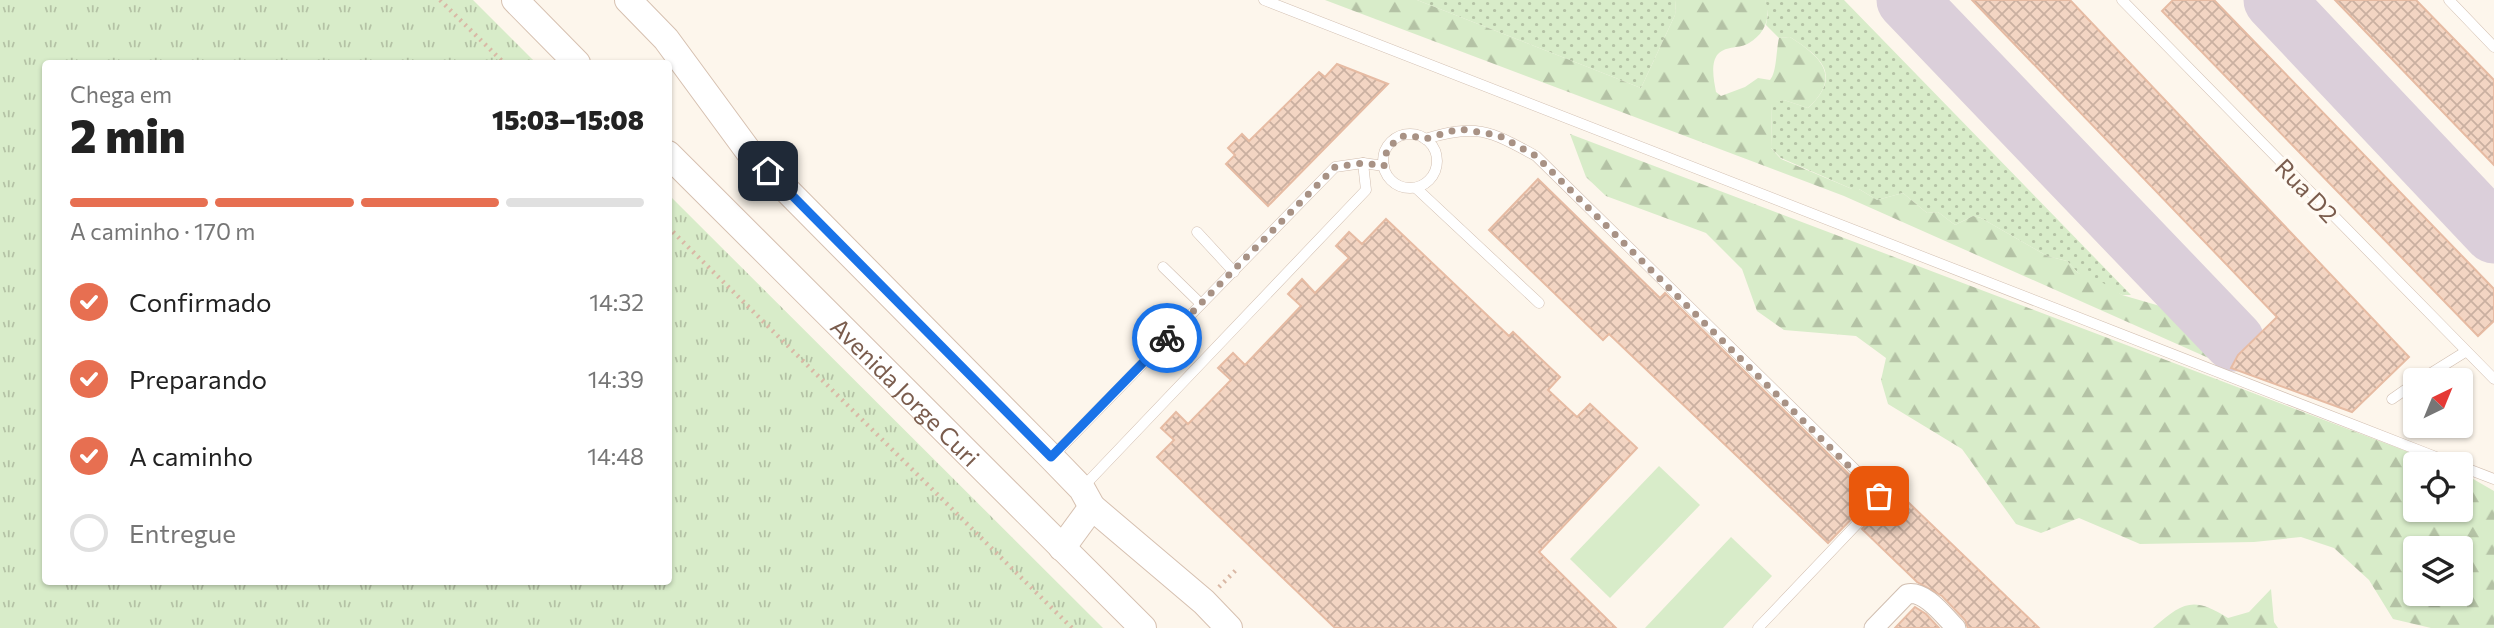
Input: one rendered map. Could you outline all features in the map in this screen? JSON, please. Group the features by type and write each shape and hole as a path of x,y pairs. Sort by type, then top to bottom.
{"street":[{"path":"515,0 575,60"},
{"path":"521,0 541,27"},
{"path":"628,0 666,39 749,152 1051,457 1087,498 1204,602 1229,628"},
{"name":"Avenida Jorge Curi","path":"672,159 1143,628"},
{"path":"1062,548 1087,498"},
{"path":"1874,628 1907,594 1914,592 1924,597 1956,628"}],"lane":[{"path":"1264,0 2423,452"},
{"name":"Rua D2","path":"2122,0 2494,379"},
{"path":"2449,0 2494,47"},
{"path":"1425,139 1459,129 1498,135 1536,156 1875,489 1879,496 1876,504 1758,628"},
{"path":"1408,135 1425,139 1432,145 1437,162 1431,178 1416,188 1408,188 1392,181 1384,166 1384,157 1392,142 1408,135"},
{"path":"1051,457 1335,167 1363,163 1384,166"},
{"path":"1087,498 1366,190 1363,163"},
{"path":"1416,188 1539,303"},
{"path":"1197,232 1234,272"},
{"path":"1163,267 1201,304"},
{"path":"2439,368 2465,352"},
{"path":"2392,399 2403,391"},
{"path":"2473,471 2494,479"}],"path":[{"path":"440,0 501,60"},
{"path":"672,231 1072,628"}],"green space":[{"path":"0,0 473,0 533,60 42,60 42,585 672,585 672,198 1103,628 0,628"},
{"path":"1325,0 1417,0 1641,88 1675,15 1676,0 1765,0 1768,12 1763,30 1749,43 1725,49 1718,54 1713,67 1714,78 1716,92 1721,96 1745,87 1758,78 1770,80 1779,38 1790,37 1819,61 1826,77 1824,87 1808,108 1784,100 1772,103 1771,148 1781,159 1852,189 1859,189 1877,200 1903,193 1927,213 1938,212 1955,225 1973,216 1981,218 2047,256 2067,261 2078,273 2092,276 2122,295 2160,306 2185,331 2202,334 2224,347 2231,368 1844,196"},
{"path":"1417,0 1676,0 1675,15 1641,88"},
{"path":"1765,0 1844,0 2131,295 2122,295 2078,273 2067,261 2047,256 1981,218 1973,216 1955,225 1938,212 1927,213 1903,193 1877,200 1859,189 1852,189 1781,158 1771,148 1772,102 1784,100 1808,108 1818,97 1826,77 1824,68 1812,52 1790,37 1779,38 1766,25 1768,14"},
{"path":"1570,134 2408,452 2403,452 2403,522 2473,522 2473,479 2494,491 2494,628 2431,628 2393,619 2369,580 2334,548 2301,537 2254,542 2140,544 2079,518 2041,533 2016,524 1962,449 1888,404 1881,380 1886,358 1856,336 1784,330 1757,311 1742,269 1706,233 1606,196 1586,177"},
{"path":"1659,466 1700,505 1610,598 1570,559"},
{"path":"1731,537 1772,576 1723,628 1645,628"},
{"path":"2271,589 2274,622 2278,628 2153,628 2172,612 2189,605 2206,607 2228,618 2249,612"}],"building":[{"path":"1972,0 2070,0 2409,357 2352,412 2231,368 2238,355 2277,317"},
{"path":"2173,0 2214,0 2494,289 2494,321 2478,336 2162,11"},
{"path":"2335,0 2416,0 2494,80 2494,165"},
{"path":"1337,64 1388,84 1268,206 1226,164 1235,155 1228,148 1242,134 1249,141 1319,72 1325,77"},
{"path":"1538,179 1660,298 1665,293 1869,494 1870,500 1828,543 1609,334 1603,340 1489,230"},
{"path":"1386,219 1509,336 1513,332 1560,377 1548,390 1577,417 1590,404 1637,448 1539,552 1616,628 1335,628 1157,457 1174,440 1161,428 1176,412 1188,424 1231,380 1218,368 1233,353 1245,365 1301,306 1288,294 1302,279 1315,293 1349,258 1336,246 1349,232 1362,244"},
{"path":"1908,502 2039,628 1968,628 1965,620 1942,596 1917,582 1862,529 1883,506 1894,517"},
{"path":"1915,607 1926,614 1939,628 1895,628"}],"taxiway":[{"path":"1907,0 2234,341"},
{"path":"2274,0 2494,233"}],"way so far":[{"path":"1167,338 1335,167 1363,163 1384,166 1384,157 1392,142 1408,135 1425,139 1459,129 1498,135 1536,156 1875,489 1879,496"}],"route":[{"path":"768,171 1051,457 1167,338"}]}
